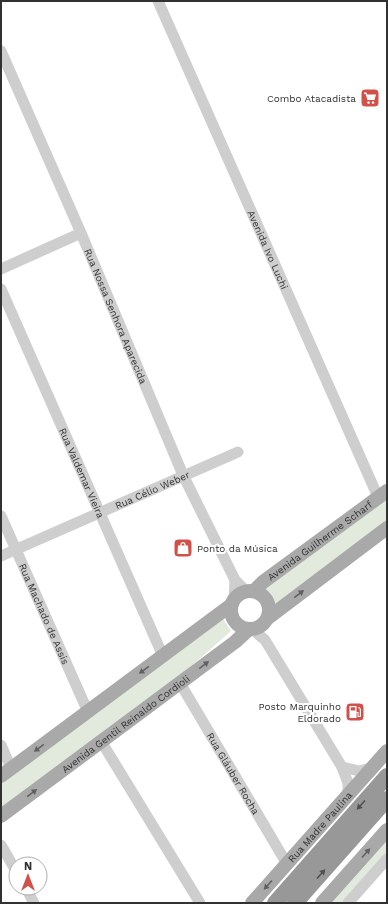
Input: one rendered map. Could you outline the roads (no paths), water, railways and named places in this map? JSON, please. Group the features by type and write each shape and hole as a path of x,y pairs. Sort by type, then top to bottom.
{"highway":[{"path":"274,903 387,776"},
{"path":"295,903 387,799"}],"main road":[{"name":"Avenida Guilherme Scharf","path":"250,591 383,494"},
{"path":"233,602 231,614 234,621 240,627 256,629 387,528"},
{"path":"6,772 163,656 233,602 250,591 262,594 267,601 270,609 267,620"},
{"name":"Avenida Gentil Reinaldo Cordioli","path":"1,816 235,642 250,629"},
{"name":"Rua Madre Paulina","path":"252,903 387,751"},
{"path":"322,903 387,830"}],"street":[{"name":"Avenida Ivo Luchi","path":"158,1 383,494"},
{"name":"Rua Nossa Senhora Aparecida","path":"1,51 81,233 183,475 235,580 250,591"},
{"path":"1,269 81,233"},
{"name":"Rua Valdemar Vieira","path":"1,289 163,656"},
{"name":"Rua Célio Weber","path":"1,556 238,452"},
{"name":"Rua Machado de Assis","path":"1,516 88,712"},
{"name":"Rua Nossa Senhora Aparecida","path":"233,602 235,580"},
{"path":"266,640 267,620"},
{"path":"250,629 266,640 342,767 348,783 348,795"},
{"name":"Rua Gláuber Rocha","path":"180,683 286,864"},
{"path":"101,741 200,903"},
{"path":"1,745 6,772"},
{"path":"342,767 359,771 371,768"},
{"path":"1,845 8,857"},
{"path":"348,903 387,859"}],"place":[{"name":"Combo Atacadista","path":"370,98"},
{"name":"Ponto da Música","path":"183,548"},
{"name":"Posto Marquinho Eldorado","path":"355,712"}]}
